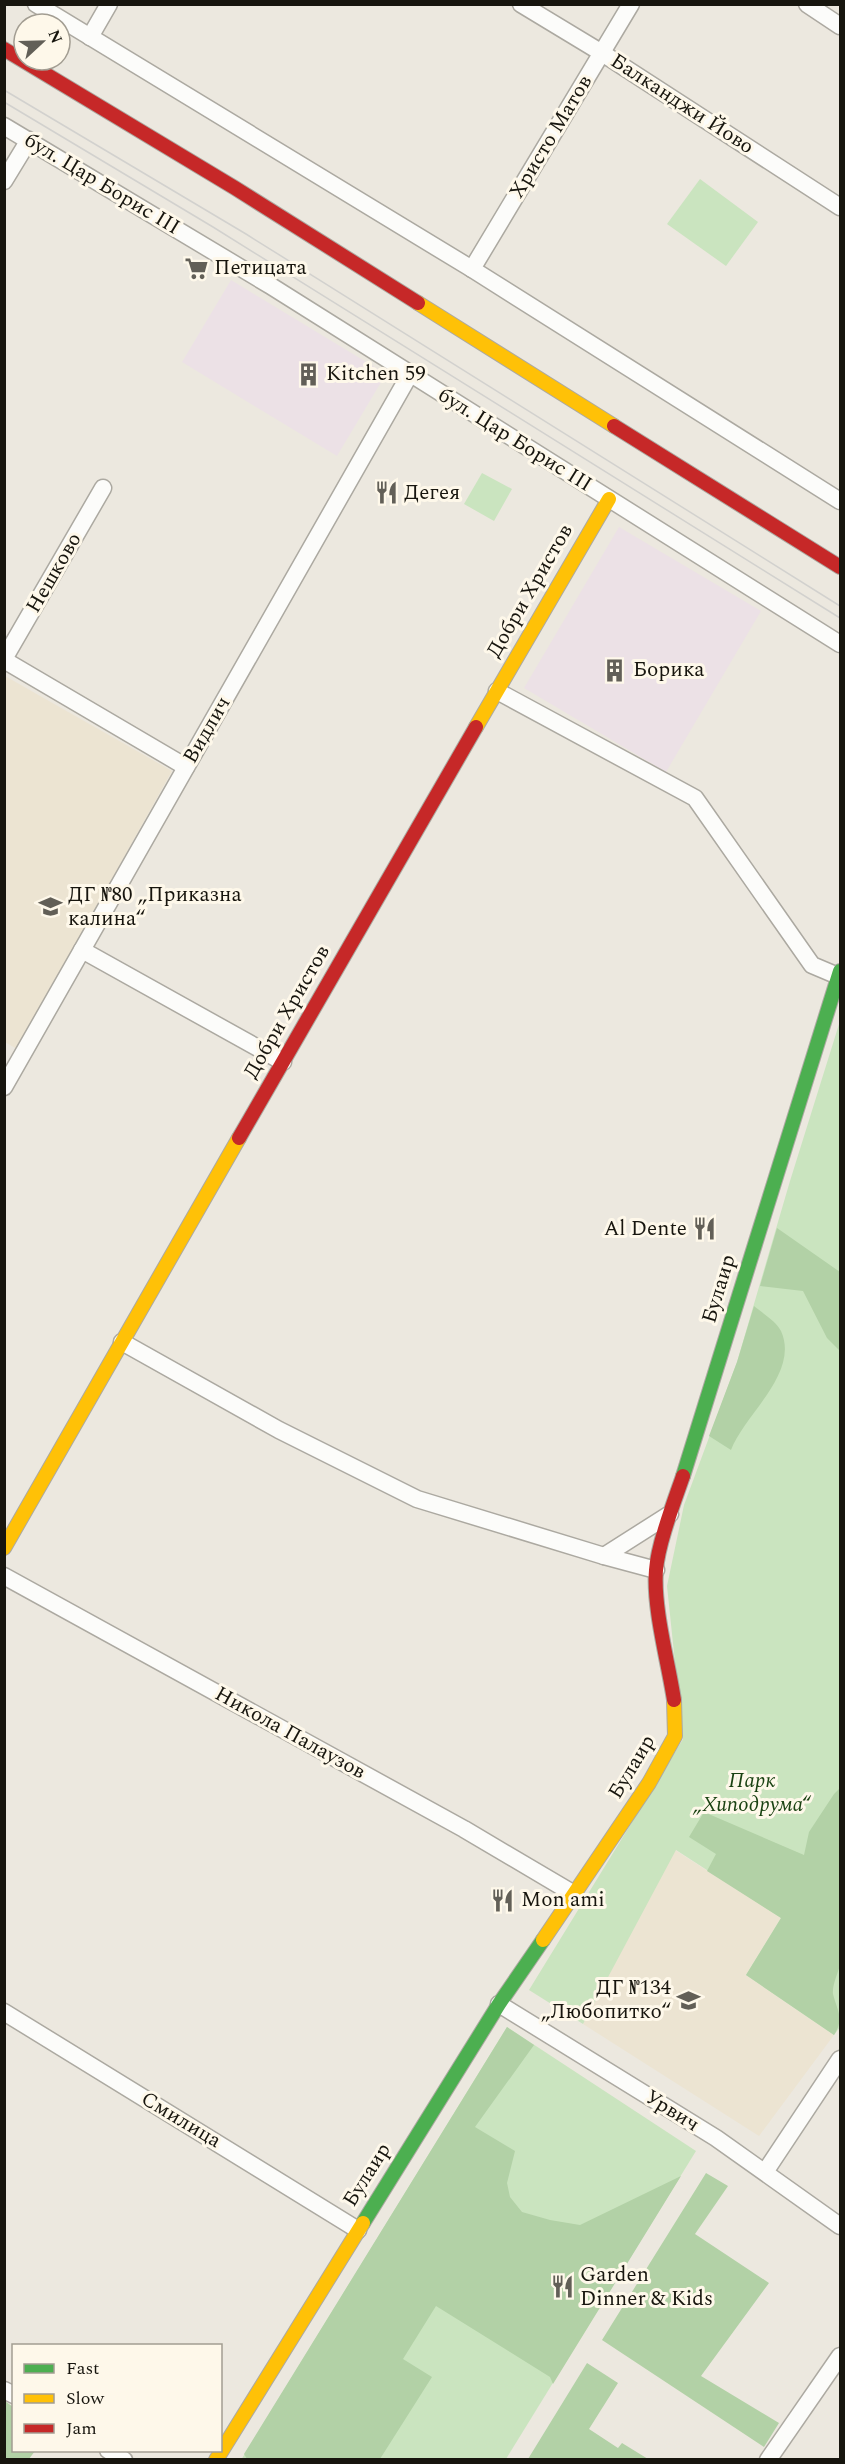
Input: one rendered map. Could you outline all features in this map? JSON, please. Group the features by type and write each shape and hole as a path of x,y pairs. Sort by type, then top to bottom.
{"street":[{"path":"36,4 471,268 840,501"},
{"path":"90,37 109,4"},
{"name":"Балканджи Йово","path":"521,4 602,52 840,207"},
{"name":"Христо Матов","path":"471,268 631,4"},
{"path":"807,4 840,26"},
{"path":"4,49 235,188 840,567"},
{"name":"бул. Цар Борис III","path":"4,126 246,270 840,644"},
{"path":"4,181 29,140"},
{"name":"Видлич","path":"4,1086 410,374"},
{"name":"Нешково","path":"4,659 103,488"},
{"name":"Добри Христов","path":"4,1548 609,499"},
{"path":"4,659 186,767"},
{"path":"497,691 695,798 812,965 839,973"},
{"path":"82,950 283,1062"},
{"name":"Булаир","path":"222,2450 499,2004 650,1784 675,1736 675,1703 659,1611 656,1570 670,1514 839,973"},
{"path":"122,1342 279,1430 417,1499 656,1570"},
{"path":"604,1556 670,1514"},
{"name":"Никола Палаузов","path":"4,1576 464,1828 574,1894"},
{"name":"Урвич","path":"499,2004 716,2138 840,2226"},
{"name":"Смилица","path":"4,2012 358,2230"},
{"path":"765,2172 840,2059"},
{"path":"768,2460 840,2356"},
{"path":"110,2452 124,2460"}],"shaded area":[{"path":"231,280 386,374 337,456 182,362"},
{"path":"619,527 761,611 666,772 524,688"},
{"name":"ДГ №80 „Приказна калина“","path":"5,676 172,771 17,1049 5,1042"},
{"name":"ДГ №134 „Любопитко“","path":"675,1850 781,1918 746,1975 834,2035 759,2136 583,2024"}],"green space":[{"path":"700,179 758,222 726,266 667,224"},
{"path":"482,473 512,489 494,521 464,504"},
{"name":"Парк „Хиподрума“","path":"840,1021 840,2027 834,2035 746,1975 781,1918 676,1850 583,2024 529,1990 683,1739 667,1586 684,1505 737,1362"},
{"path":"777,1228 840,1272 840,1351 827,1338 803,1291 760,1286"},
{"path":"754,1306 773,1321 781,1331 785,1347 783,1362 777,1378 731,1450 709,1436 737,1362"},
{"path":"840,1788 840,1965 833,1994 840,2019 834,2035 746,1975 781,1918 707,1871 716,1854 689,1837 704,1812 804,1855 809,1832"},
{"path":"507,2027 696,2151 506,2459 241,2460"},
{"path":"507,2027 534,2045 475,2127 515,2151 507,2183 510,2197 522,2212 580,2225 681,2176 553,2384 550,2377 436,2306 403,2359 432,2377 380,2459 247,2459 244,2454"},
{"path":"706,2173 728,2186 695,2234 769,2283 701,2376 779,2423 764,2447 602,2340"},
{"path":"587,2363 618,2383 589,2429 618,2448 622,2443 648,2459 528,2459"},
{"path":"5,2401 12,2406 12,2452 34,2452 29,2459 5,2459"}],"tram line":[{"path":"4,90 246,234 840,606"},
{"path":"4,102 213,227 840,618"}],"traffic: fast":[{"path":"683,1476 840,971"},
{"path":"363,2223 499,2004 543,1940"}],"traffic: slow":[{"path":"418,303 614,426"},
{"path":"476,727 609,499"},
{"path":"4,1548 239,1138"},
{"path":"543,1940 649,1783 675,1736 674,1700"},
{"path":"222,2450 363,2223"},
{"path":"216,2460 221,2452"}],"traffic: jam":[{"path":"4,49 235,188 418,303"},
{"path":"614,426 840,567"},
{"path":"239,1138 476,727"},
{"path":"674,1700 659,1618 656,1570 663,1536 683,1476"}],"place":[{"name":"Петицата","path":"196,268"},
{"name":"Kitchen 59","path":"308,374"},
{"name":"Дегея","path":"386,493"},
{"name":"Борика","path":"615,670"},
{"name":"ДГ №80 „Приказна калина“","path":"50,907"},
{"name":"Al Dente","path":"705,1229"},
{"name":"Mon ami","path":"503,1900"},
{"name":"ДГ №134 „Любопитко“","path":"689,2000"},
{"name":"Garden Dinner & Kids","path":"562,2287"}]}
